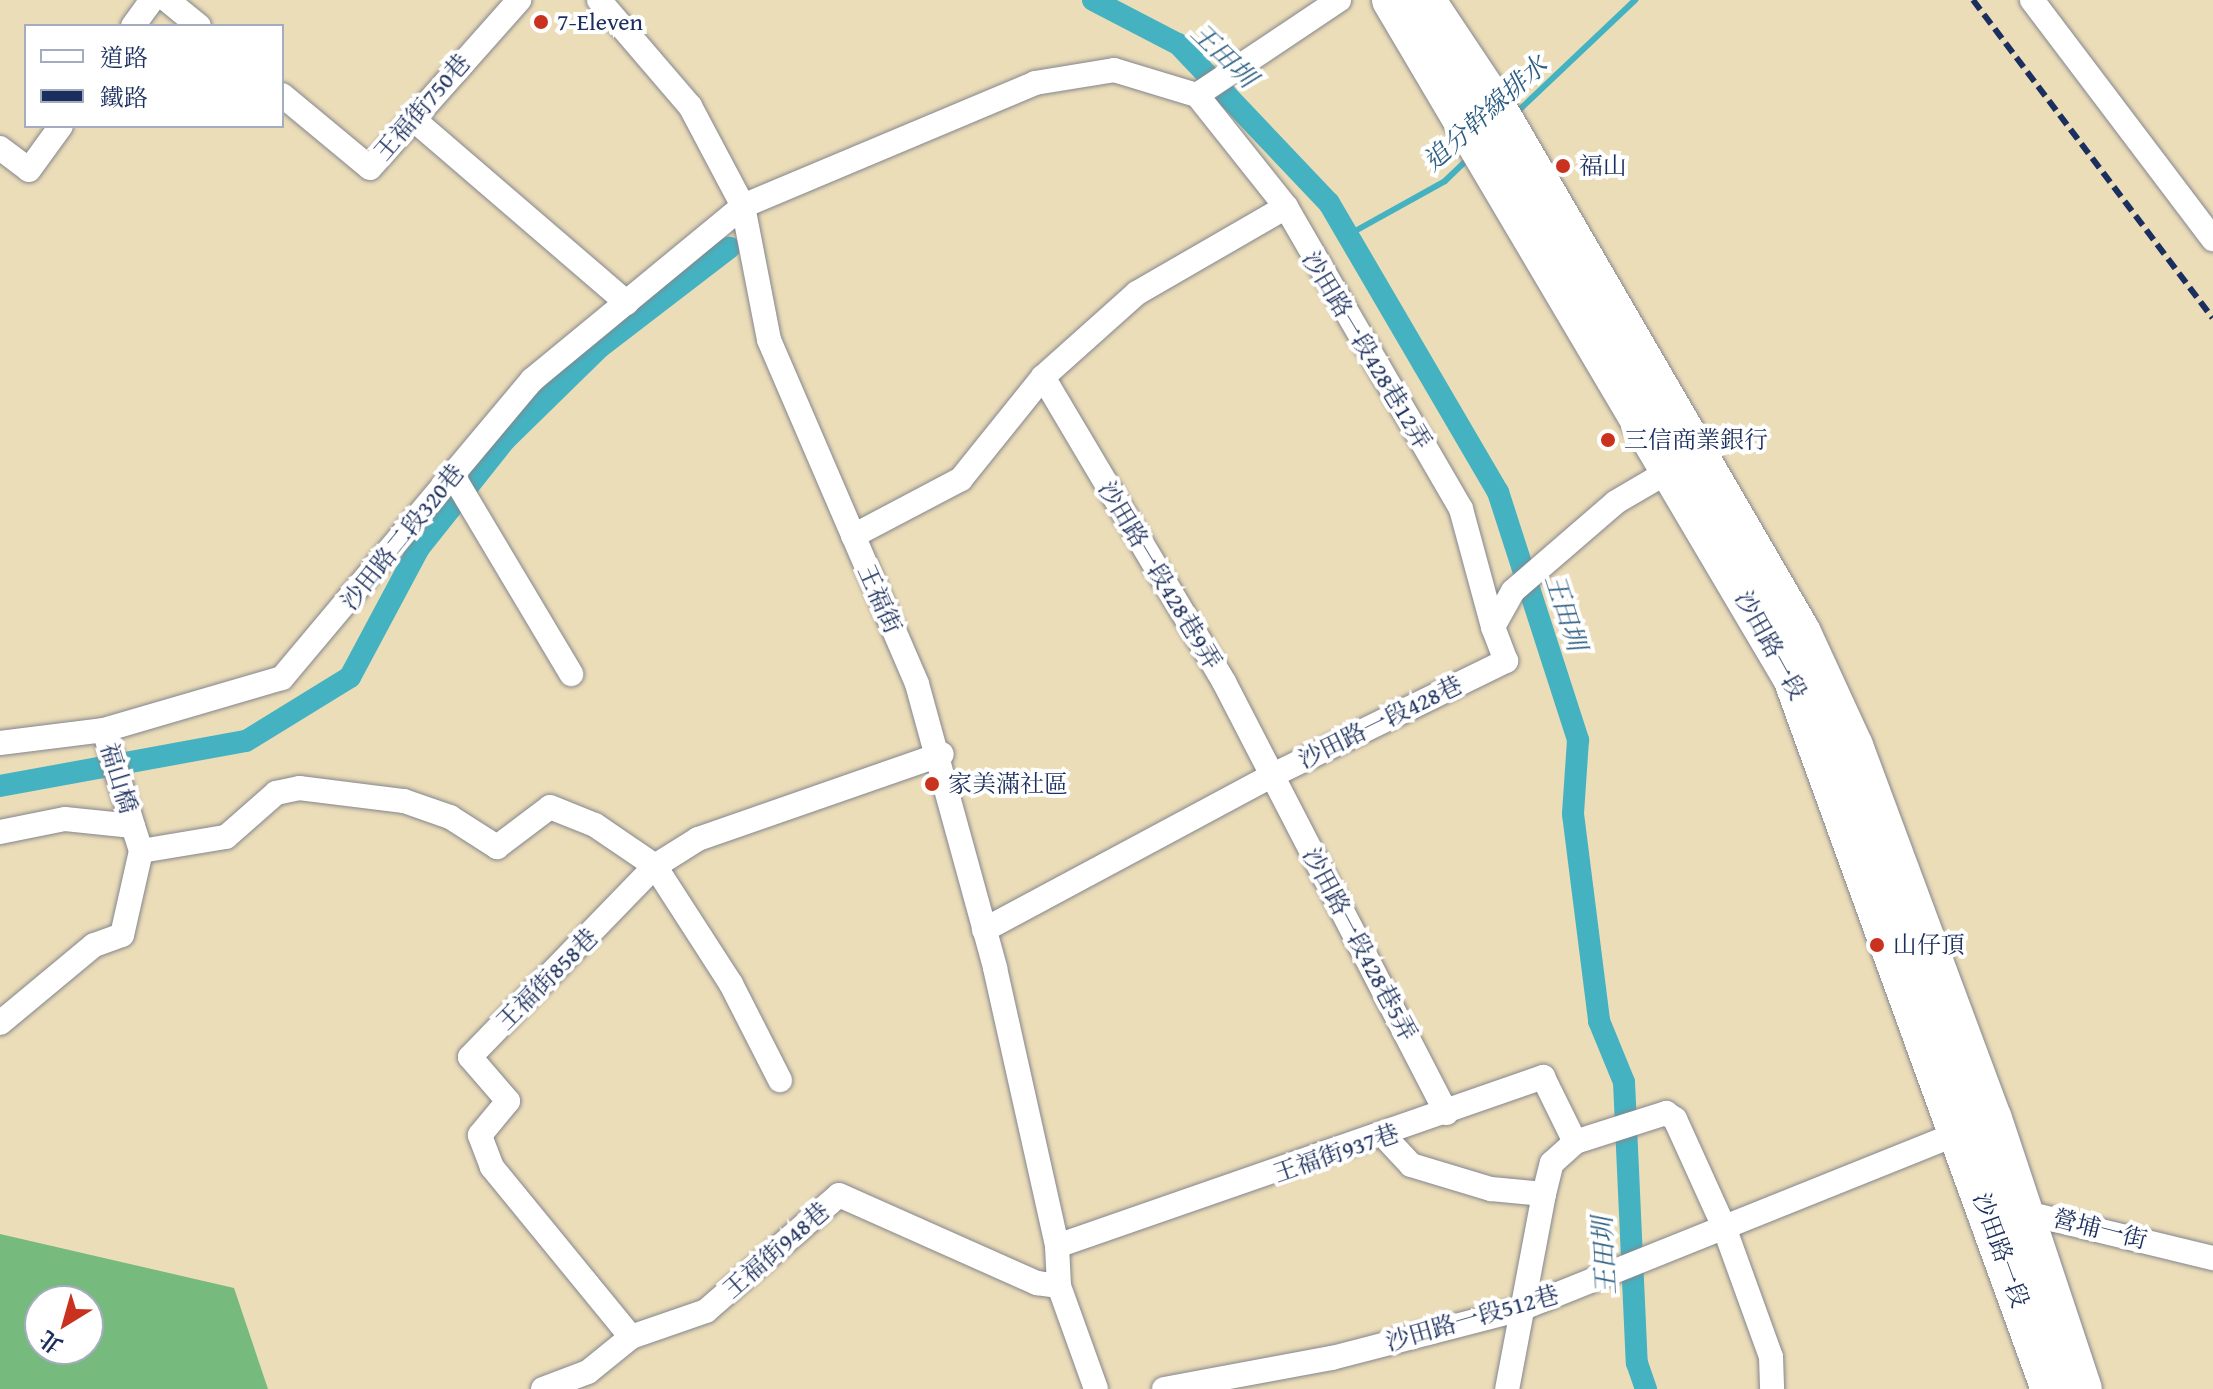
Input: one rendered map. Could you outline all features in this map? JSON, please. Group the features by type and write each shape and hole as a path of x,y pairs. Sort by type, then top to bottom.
{"main road":[{"name":"沙田路一段","path":"1392,0 1684,462 1794,620 1853,746 1977,1126 2051,1389"},
{"name":"沙田路一段","path":"1425,0 1684,462"},
{"name":"沙田路一段","path":"2002,1211 2082,1389"}],"street":[{"path":"134,24 152,0"},
{"path":"167,0 197,24"},
{"name":"王福街750巷","path":"284,97 370,168 519,0"},
{"name":"王福街","path":"599,0 690,106 743,206 769,340 942,754 1057,1246"},
{"path":"1197,95 1339,0"},
{"path":"2032,0 2213,239"},
{"name":"沙田路二段320巷","path":"0,743 104,730 282,678 532,380 743,206 1035,83 1114,70 1197,95"},
{"name":"沙田路一段428巷12弄","path":"1197,95 1286,207 1461,509 1493,627"},
{"path":"413,119 627,303"},
{"path":"0,148 29,170 60,128"},
{"path":"853,536 961,479 1043,377 1137,293 1286,207"},
{"name":"沙田路一段428巷9弄","path":"1043,377 1271,776"},
{"path":"1493,627 1513,591 1616,502 1684,462"},
{"path":"452,474 571,674"},
{"name":"沙田路一段428巷","path":"984,930 1271,776 1506,661 1493,627"},
{"name":"福山橋","path":"104,730 141,851"},
{"name":"王福街858巷","path":"631,1337 492,1167 480,1135 508,1101 470,1057 655,866 698,839 942,754"},
{"name":"沙田路一段428巷5弄","path":"1271,776 1446,1113"},
{"path":"0,1023 94,945 122,935 141,851 226,837 276,793 299,788 404,801 450,817 497,847 550,807 595,825 655,866 731,984 780,1080"},
{"path":"5,820 65,819 133,826"},
{"name":"王福街937巷","path":"1057,1246 1385,1137 1543,1077 1575,1142"},
{"path":"1507,1389 1552,1163 1575,1142 1666,1113 1724,1227 1771,1357 1772,1389"},
{"name":"沙田路一段512巷","path":"1164,1389 1332,1358 1521,1309 1977,1126"},
{"path":"1385,1137 1411,1165 1491,1189 1544,1194"},
{"name":"王福街948巷","path":"543,1389 593,1380 631,1337 706,1311 839,1195 1023,1278 1059,1286"},
{"name":"營埔一街","path":"2002,1211 2213,1258"},
{"path":"1057,1246 1059,1286 1096,1389"}],"green space":[{"path":"0,1234 234,1288 268,1389 0,1389"}],"waterway":[{"name":"王田圳","path":"1093,0 1178,44 1329,203 1498,492 1578,740 1573,814 1599,1021 1624,1082 1637,1363 1646,1389"},
{"name":"追分幹線排水","path":"1515,114 1635,0"},
{"name":"追分幹線排水","path":"1348,235 1445,181 1469,158"},
{"path":"0,786 246,741 350,677 419,548 505,440 600,347 729,248"}],"railway":[{"path":"1973,0 2213,318"}],"place":[{"name":"7-Eleven","path":"541,22"},
{"name":"福山","path":"1563,166"},
{"name":"三信商業銀行","path":"1608,440"},
{"name":"家美滿社區","path":"932,784"},
{"name":"山仔頂","path":"1877,945"}]}
